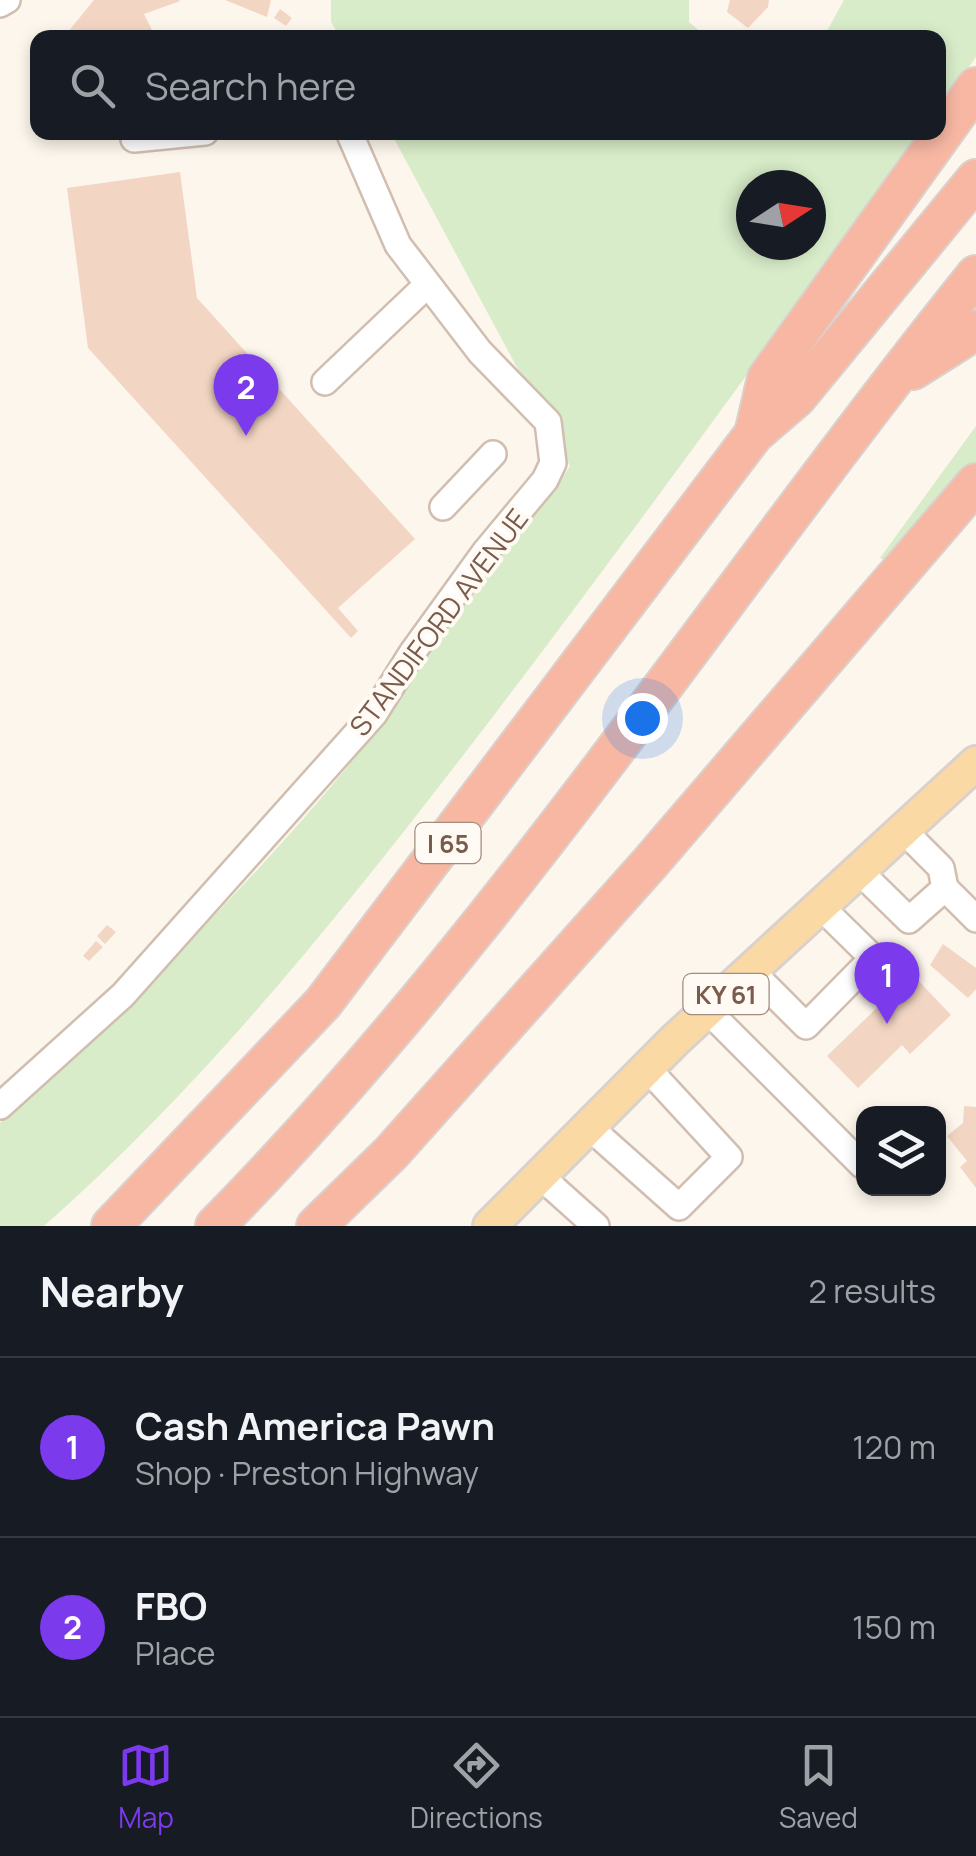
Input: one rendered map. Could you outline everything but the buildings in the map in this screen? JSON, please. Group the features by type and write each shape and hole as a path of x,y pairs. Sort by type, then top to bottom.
{"highway":[{"path":"946,129 976,87"},
{"path":"754,434 766,378 938,140"},
{"name":"I 65","path":"112,1226 323,1003 754,434 797,398 976,179"},
{"name":"I 65","path":"215,1226 340,1092 476,933 889,384 976,276"},
{"path":"889,384 976,330"},
{"path":"316,1226 391,1153 650,863 976,483"}],"main road":[{"name":"KY 61","path":"490,1226 708,1010 903,830 972,773"}],"street":[{"path":"0,4 8,0"},
{"name":"STANDIFORD AVENUE","path":"0,1106 123,995 374,714 412,652 474,566 545,480 553,463 548,422 480,352 398,245 352,140"},
{"path":"325,382 427,285"},
{"path":"442,507 493,454"},
{"path":"903,830 941,868 945,888 976,919"},
{"path":"859,871 909,920 945,888"},
{"path":"751,971 806,1026 873,958 821,907"},
{"path":"708,1010 856,1159"},
{"path":"588,1126 679,1208 729,1157 647,1068"},
{"path":"539,1176 596,1226"}],"green space":[{"path":"331,0 689,0 689,22 699,30 336,30 331,22"},
{"path":"844,0 976,0 976,57 946,99 946,30 827,30"},
{"path":"395,140 917,140 488,723 278,985 165,1110 44,1226 0,1226 0,1123 194,936 286,838 386,717 470,590 570,466"},
{"path":"976,426 976,468 894,566 880,558"}],"place":[{"name":"FBO","path":"246,436"},
{"name":"Cash America Pawn","path":"887,1024"}]}
